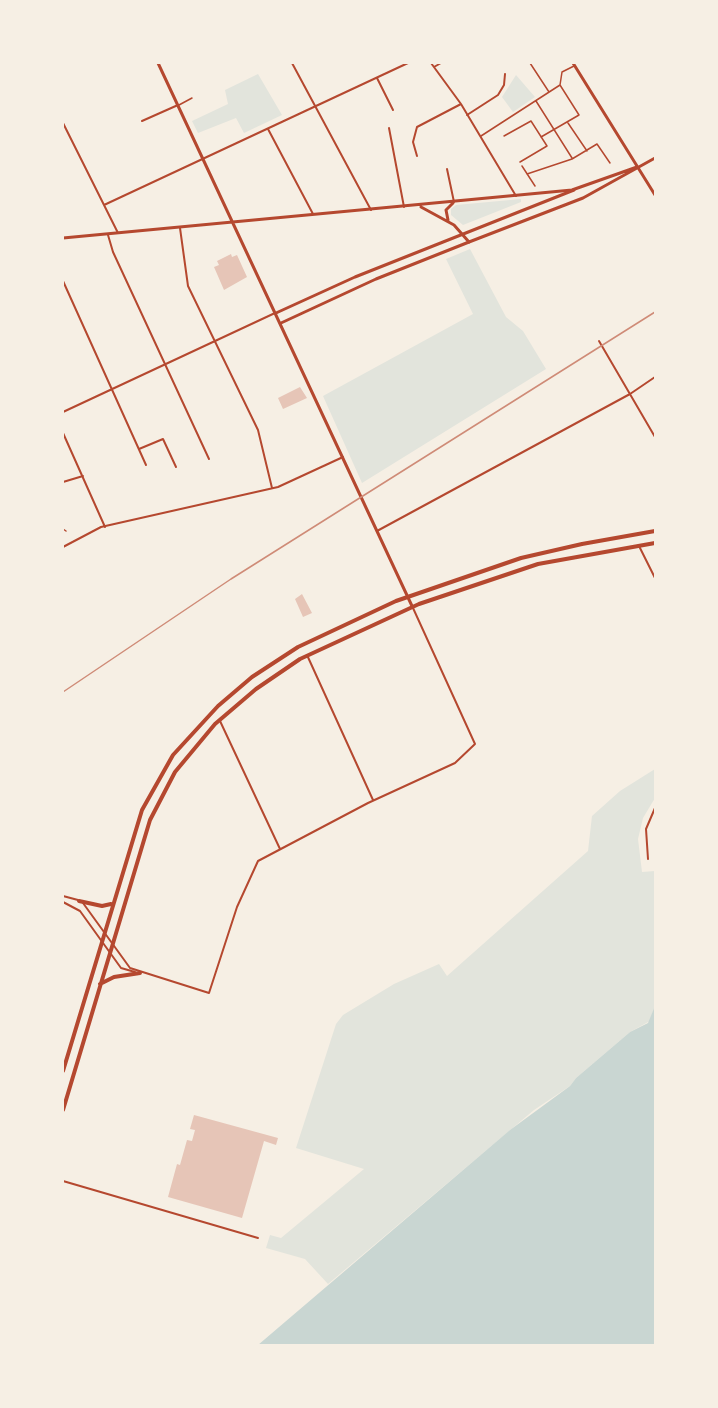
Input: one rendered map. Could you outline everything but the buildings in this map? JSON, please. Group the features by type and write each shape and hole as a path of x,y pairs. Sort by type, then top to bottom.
{"highway":[{"path":"63,1071 132,834 148,796 169,760 198,725 245,683 290,652 321,635 408,596 537,554 655,531"},
{"path":"63,1110 142,841 157,804 185,758 219,720 263,683 307,655 412,606 520,569 655,543"},
{"path":"79,901 102,906 112,904"},
{"path":"100,985 114,977 140,973"}],"main road":[{"path":"158,63 412,606"},
{"path":"573,64 655,195"},
{"path":"276,313 463,233 637,167 655,158"},
{"path":"280,323 369,282 583,198 628,175 637,167"},
{"path":"63,238 578,189"},
{"path":"449,222 446,210 454,202"},
{"path":"415,206 428,209 449,222 463,233 469,242"}],"street":[{"path":"292,63 371,210"},
{"path":"104,205 408,63"},
{"path":"431,63 460,104 516,196"},
{"path":"434,67 441,63"},
{"path":"467,115 498,95 504,85 505,75"},
{"path":"377,77 393,110"},
{"path":"417,156 413,142 417,127 460,104"},
{"path":"142,122 178,105"},
{"path":"63,123 118,232"},
{"path":"389,128 404,207"},
{"path":"268,129 314,215"},
{"path":"447,169 454,202"},
{"path":"180,228 188,286 258,430 272,489"},
{"path":"108,234 113,252 209,459"},
{"path":"63,281 146,465"},
{"path":"63,412 276,313"},
{"path":"599,341 655,437"},
{"path":"377,531 630,394 655,377"},
{"path":"63,433 105,526"},
{"path":"139,449 163,439 176,467"},
{"path":"63,547 105,526 272,489 343,457"},
{"path":"63,482 83,476"},
{"path":"638,545 655,578"},
{"path":"63,902 79,909 123,970 209,993 253,868 261,859 373,800 455,763 475,744 412,606"},
{"path":"307,655 373,800"},
{"path":"219,720 280,849"},
{"path":"648,859 646,829 655,808"},
{"path":"63,896 79,901 88,907 126,964 140,973"},
{"path":"63,1181 258,1238"}],"lane":[{"path":"530,63 549,92"},
{"path":"541,137 579,116 560,85 562,72 573,64"},
{"path":"480,137 560,85"},
{"path":"178,105 192,98"},
{"path":"536,101 572,159"},
{"path":"504,136 531,121 547,146 520,162"},
{"path":"568,122 586,151"},
{"path":"527,174 572,159 597,144 610,163"},
{"path":"522,166 535,186"}],"shaded area":[{"path":"258,74 282,115 244,133 236,118 198,133 192,121 228,104 225,90"},
{"path":"516,75 535,97 513,112 502,97"},
{"path":"521,199 521,202 463,225 451,215 451,209 456,205"},
{"path":"470,249 506,317 523,331 546,369 362,483 323,396 473,314 446,259"},
{"path":"655,769 655,798 643,818 638,839 642,872 655,871 655,1006 650,1021 630,1032 576,1078 570,1086 534,1110 328,1284 305,1259 266,1248 270,1235 281,1238 364,1169 296,1148 336,1024 343,1015 394,984 439,964 447,976 588,851 592,816 620,791"},
{"path":"655,1006 655,1345 258,1345 510,1130 570,1086 576,1078 630,1032 648,1023"}],"railway":[{"path":"63,692 231,579 655,312"}]}
